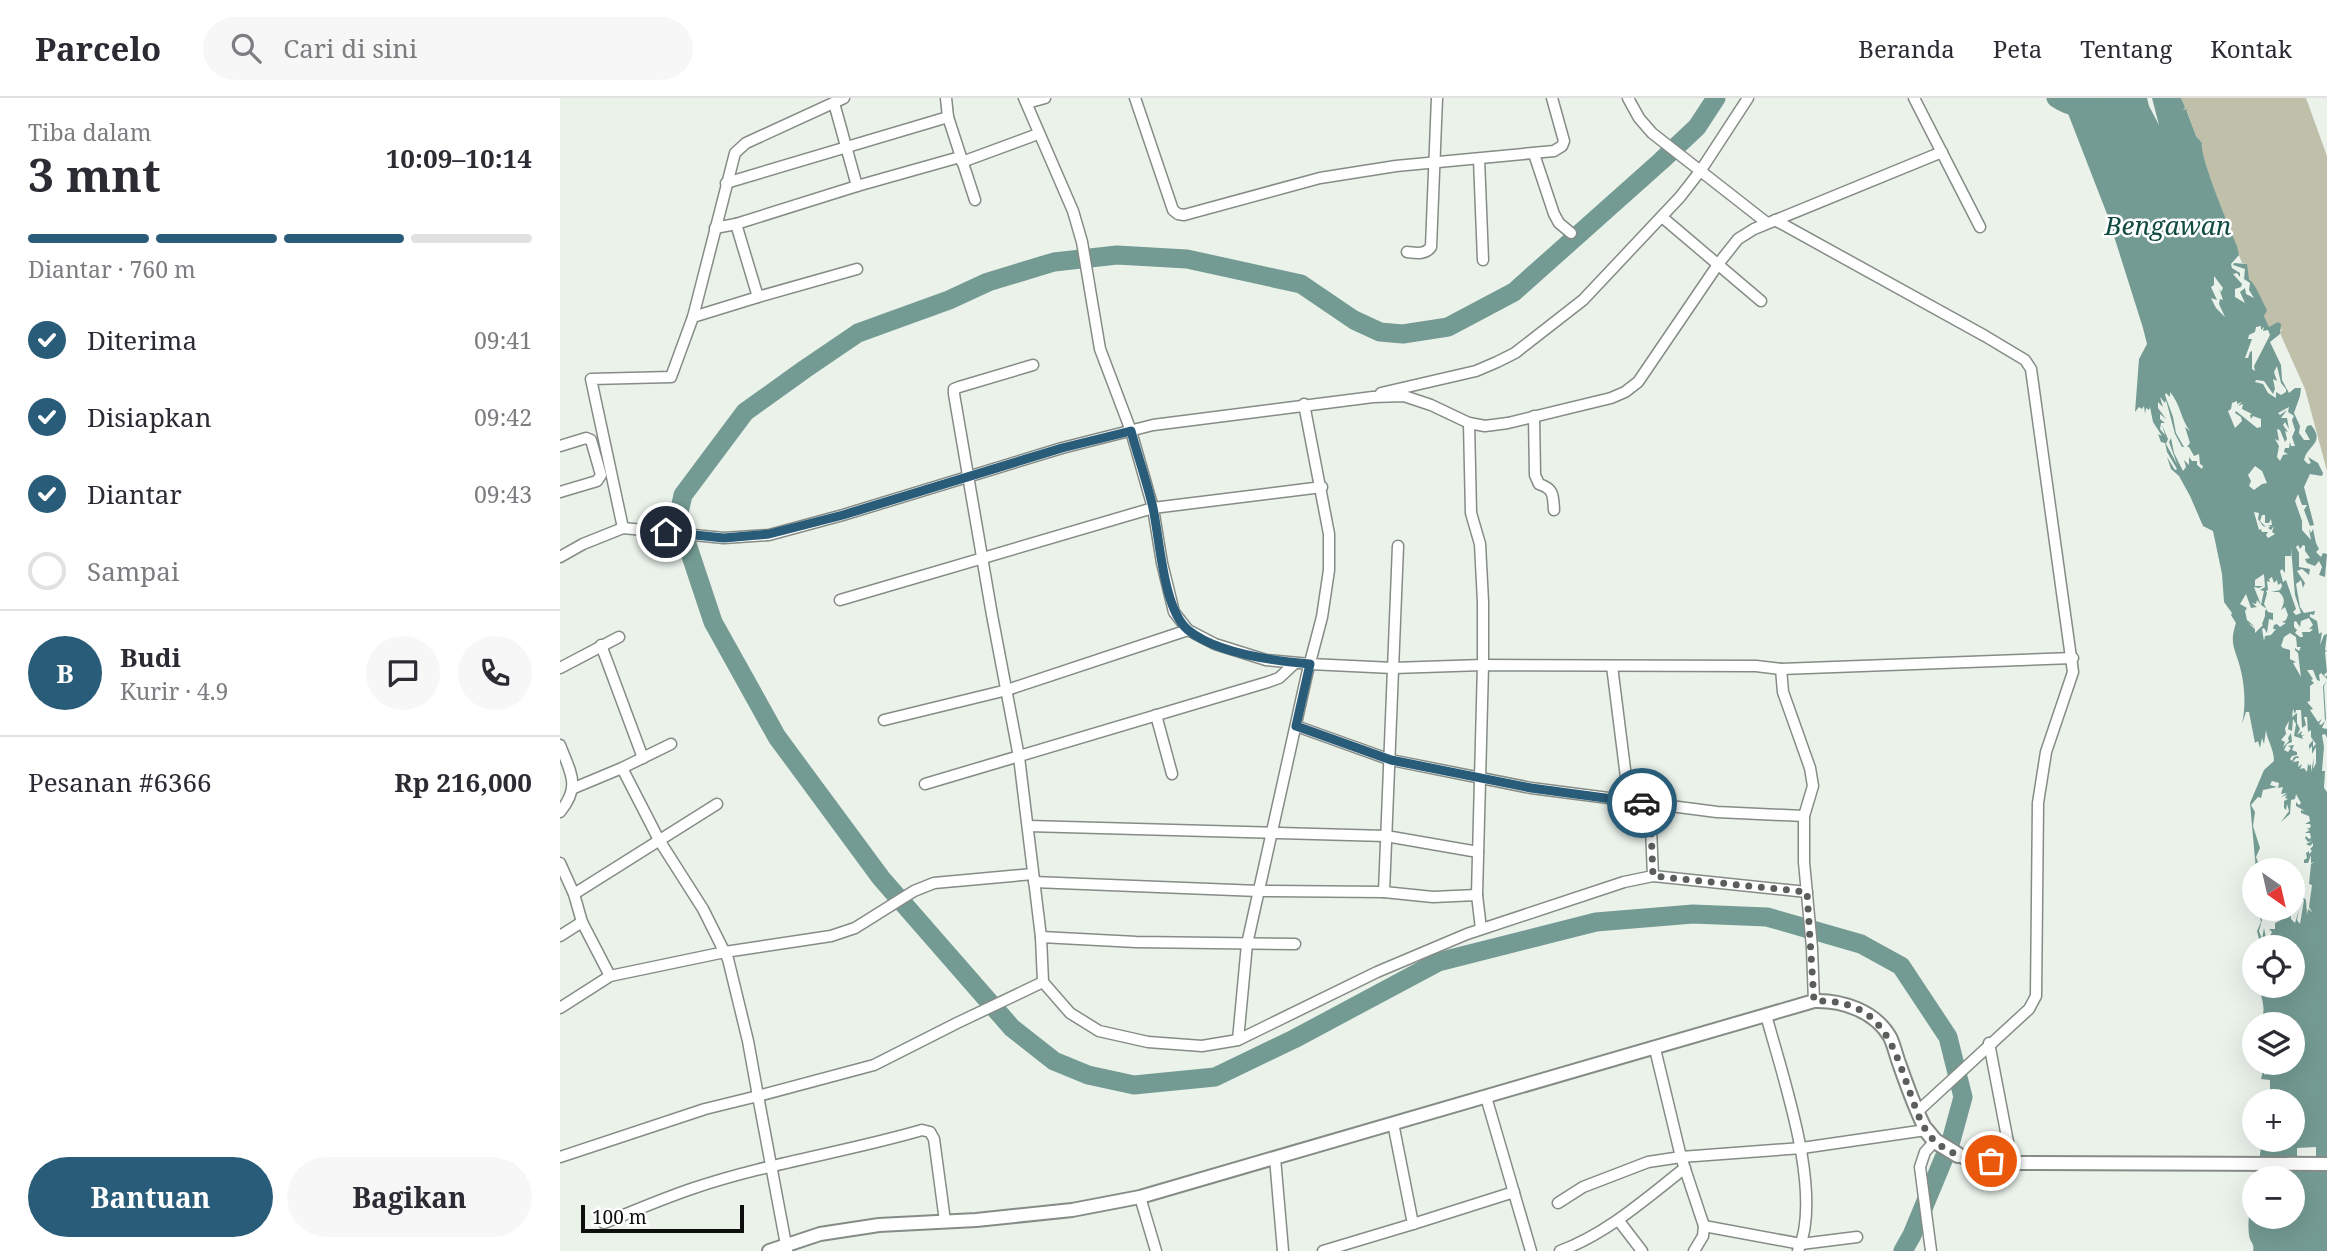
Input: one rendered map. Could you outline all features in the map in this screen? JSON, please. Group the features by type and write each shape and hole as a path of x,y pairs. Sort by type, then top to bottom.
{"main road":[{"path":"1933,1139 1958,1155"}],"street":[{"path":"946,98 948,117 975,200"},
{"path":"1045,98 1026,101 1073,211 1082,242 1100,349 1131,431 1153,508 1174,612 1188,630 1215,644 1266,660 1393,668 1483,665 1756,666 1781,669 2073,658"},
{"path":"1135,98 1173,210 1184,215 1320,178 1558,149 1564,141 1552,98"},
{"path":"1407,252 1427,252 1431,247 1437,98"},
{"path":"1628,98 1639,118 1652,133 1771,222 1973,329 2029,363 2073,658 2070,685 2046,752 2038,803 2036,996 2029,1009 1917,1112"},
{"path":"1373,397 1390,390 1476,371 1515,353 1583,300 1662,217 1701,170 1748,98"},
{"path":"1914,98 1980,227"},
{"path":"623,528 591,379 671,377 693,317 735,153 746,143 839,100 846,147 857,186"},
{"path":"726,183 948,117"},
{"path":"715,228 736,224 857,186 961,160 1038,134"},
{"path":"560,557 583,544 623,528 713,537 769,534 843,515 969,475 1178,420 1304,404 1373,397 1404,397 1431,405 1469,423 1485,426 1611,398 1639,382 1738,239 1754,229 1941,152"},
{"path":"1534,154 1554,215 1571,233"},
{"path":"1479,159 1483,260"},
{"path":"1662,217 1761,301"},
{"path":"736,224 758,297"},
{"path":"693,317 857,269"},
{"path":"1033,365 954,389 1020,757 1041,937 1043,982 1070,1013 1099,1031 1148,1042 1202,1046 1238,1040 1377,972 1480,929 1624,882 1653,876 1807,892"},
{"path":"1238,1040 1247,944 1322,617 1329,570 1329,534 1322,487 1304,404"},
{"path":"1534,416 1535,475 1539,484 1549,487 1553,492 1554,510"},
{"path":"1469,423 1471,513 1480,544 1483,665 1477,895 1480,929"},
{"path":"560,446 586,438 591,440 601,475 597,481 560,492"},
{"path":"840,600 982,556 1153,508 1322,487"},
{"path":"1384,892 1398,546"},
{"path":"884,720 1007,690 1188,630"},
{"path":"560,668 619,637"},
{"path":"601,645 643,758"},
{"path":"925,784 1279,678 1294,663"},
{"path":"1612,666 1629,801"},
{"path":"1781,669 1783,692 1810,768 1813,786 1804,816 1814,1001"},
{"path":"1156,715 1172,774"},
{"path":"1296,726 1391,760 1531,788 1717,812 1804,816"},
{"path":"573,788 671,744"},
{"path":"560,745 573,779 569,800 560,812"},
{"path":"622,768 659,839 703,909 725,952 748,1041 787,1248"},
{"path":"574,894 717,804"},
{"path":"1650,804 1653,876"},
{"path":"1028,826 1386,836 1478,852"},
{"path":"560,863 574,894 582,922 610,976"},
{"path":"560,1009 610,976 725,952 831,936 855,928 914,891 934,883 1034,878 1259,891 1384,892 1433,897 1477,895"},
{"path":"560,936 582,922"},
{"path":"1041,937 1295,944"},
{"path":"560,1157 705,1109 874,1065 1043,982"},
{"path":"769,1251 787,1248 820,1234 879,1225 1072,1210 1140,1197 1814,1001 1832,1000 1853,1007 1875,1020 1890,1037 1917,1112 1933,1139"},
{"path":"1766,1015 1801,1148 1805,1225 1799,1248"},
{"path":"1989,1043 2012,1163"},
{"path":"1655,1049 1681,1157 1704,1226 1703,1236 1694,1251"},
{"path":"1486,1097 1531,1251"},
{"path":"1393,1123 1413,1224"},
{"path":"604,1223 695,1188 922,1130 930,1132 934,1139 945,1221"},
{"path":"1558,1203 1583,1187 1648,1162 1681,1157 1933,1139"},
{"path":"1931,1251 1920,1167 1933,1139"},
{"path":"1958,1155 1970,1160 2012,1163 2327,1164"},
{"path":"1275,1158 1280,1251"},
{"path":"1560,1251 1583,1242 1619,1221 1685,1168"},
{"path":"1323,1251 1514,1192"},
{"path":"1140,1197 1156,1251"},
{"path":"1619,1221 1642,1251"},
{"path":"1704,1226 1799,1248 1857,1237"}],"green space":[{"path":"2181,98 2306,98 2327,156 2327,471 2305,389 2280,333 2282,329 2269,328 2264,316 2265,306 2247,275 2247,264 2242,263 2204,163 2202,143 2196,136 2187,111 2182,112 2185,107"}],"water":[{"name":"Bengawan","path":"2062,98 2147,98 2159,125 2152,98 2181,98 2185,107 2183,111 2186,109 2196,136 2202,143 2210,177 2237,246 2239,255 2231,264 2232,268 2240,273 2240,277 2237,273 2233,274 2242,284 2235,289 2235,297 2245,303 2240,292 2245,288 2246,294 2254,298 2249,290 2250,283 2244,279 2245,269 2233,265 2247,264 2249,279 2267,310 2264,316 2269,327 2278,322 2281,324 2280,334 2270,342 2281,365 2282,380 2289,393 2295,388 2301,388 2294,413 2300,426 2299,433 2304,440 2310,440 2305,431 2307,426 2311,425 2317,436 2304,460 2308,464 2311,463 2308,457 2318,463 2323,473 2322,476 2310,474 2304,487 2314,525 2310,526 2304,510 2307,505 2302,505 2298,494 2295,501 2302,521 2302,530 2311,540 2309,529 2311,533 2313,529 2319,549 2316,552 2321,557 2323,553 2327,554 2325,577 2319,575 2322,567 2319,561 2315,566 2307,563 2305,559 2310,558 2305,546 2300,549 2298,545 2299,567 2310,569 2309,575 2302,569 2297,571 2305,583 2303,588 2301,580 2296,584 2300,607 2304,613 2315,611 2310,617 2317,621 2319,634 2322,632 2320,645 2327,634 2327,672 2324,675 2327,675 2327,679 2321,673 2320,681 2317,680 2313,670 2307,670 2314,683 2310,686 2310,701 2307,702 2318,722 2322,719 2319,724 2321,725 2325,721 2323,686 2327,681 2324,686 2326,719 2322,728 2327,729 2327,738 2325,734 2322,735 2322,771 2325,771 2324,788 2327,792 2327,1251 2253,1251 2250,1238 2249,1229 2305,1229 2305,1169 2316,1168 2316,1147 2305,1148 2305,1089 2270,1089 2270,1080 2261,1079 2262,1075 2305,1075 2305,1012 2263,1012 2261,998 2305,998 2305,935 2270,935 2272,932 2269,929 2275,929 2275,923 2279,921 2298,921 2300,924 2300,921 2305,921 2305,899 2307,915 2308,909 2312,912 2309,907 2312,885 2309,884 2311,864 2314,862 2311,863 2311,855 2308,863 2305,863 2305,859 2306,853 2312,851 2310,849 2313,843 2310,846 2306,844 2312,841 2308,842 2305,838 2311,838 2310,833 2305,833 2311,827 2310,824 2305,824 2310,821 2309,816 2301,813 2301,810 2305,811 2296,806 2296,802 2299,805 2301,803 2296,794 2295,799 2291,800 2290,814 2281,822 2289,811 2287,804 2286,810 2284,808 2287,795 2281,797 2287,793 2281,794 2283,787 2278,788 2279,783 2272,781 2270,785 2277,787 2263,790 2261,798 2258,797 2251,805 2255,812 2253,826 2260,848 2255,858 2250,803 2264,770 2274,761 2273,752 2266,730 2264,744 2262,738 2260,748 2258,741 2255,743 2249,712 2246,712 2242,724 2244,689 2233,641 2236,623 2224,602 2222,574 2213,531 2203,526 2179,476 2171,469 2167,457 2175,470 2177,469 2165,443 2161,442 2158,434 2162,436 2153,422 2150,407 2149,410 2146,408 2145,414 2144,406 2135,412 2139,359 2147,344 2107,214","holes":["2214,276 2223,288 2221,292 2219,288 2223,300 2220,299 2219,304 2225,317 2211,298 2217,300 2211,287 2214,285","2261,326 2261,330 2264,327 2263,331 2268,330 2270,335 2254,366 2255,371 2252,369 2252,351 2248,358 2245,358 2252,339 2248,339 2249,335 2255,332 2256,327","2277,366 2286,392 2281,395 2276,392 2276,398 2268,393 2263,384 2255,382 2264,381 2273,394 2273,379 2277,381 2274,372","2170,392 2176,401 2190,431 2185,427 2190,443 2187,447 2194,456 2199,454 2202,469 2197,465 2197,461 2192,461 2189,457 2189,465 2184,460 2186,467 2183,471 2174,453 2171,438 2169,442 2177,464 2166,444 2168,439 2162,425 2165,435 2160,429 2161,423 2165,423 2160,419 2160,414 2166,419 2158,408 2158,402 2163,407 2160,397 2165,403 2166,400 2175,434 2184,447 2176,433 2166,393 2170,397","2242,402 2238,406 2243,404 2242,409 2252,414 2251,419 2253,416 2261,419 2261,427 2257,428 2236,411 2242,421 2235,428 2228,411 2232,403","2289,407 2288,412 2294,416 2292,420 2295,430 2292,437 2295,446 2291,446 2290,442 2289,448 2285,448 2284,452 2288,454 2283,455 2280,461 2277,457 2279,446 2275,439 2279,441 2277,429 2285,442 2285,431 2288,432 2283,425 2285,422 2289,429 2287,418 2281,418 2287,410 2280,415 2278,413","2255,466 2262,471 2267,483 2254,490 2249,486 2251,481 2248,475","2254,512 2259,513 2258,519 2263,526 2266,527 2260,521 2262,515 2265,515 2265,523 2269,523 2271,519 2272,525 2267,525 2271,526 2268,528 2271,530 2274,526 2272,532 2275,534 2268,538 2268,532 2262,532 2259,530","2291,548 2295,595 2301,613 2296,615 2286,580 2283,582 2280,571 2282,569 2285,573 2285,556 2291,556","2264,574 2265,587 2260,590 2264,591 2261,605 2254,587 2263,586 2255,586 2255,580","2272,577 2274,583 2277,580 2278,585 2281,583 2282,586 2280,590 2271,592 2281,594 2284,600 2281,610 2285,607 2288,615 2282,622 2286,623 2280,627 2274,625 2273,629 2276,629 2271,635 2265,636 2264,641 2262,629 2267,633 2269,619 2273,620 2273,613 2267,609 2265,611 2263,625 2255,633 2255,629 2248,623 2255,627 2247,620 2247,608 2240,604 2246,594 2251,608 2257,607 2252,603 2256,604 2257,600 2266,608 2264,604 2268,590 2267,581 2270,582","2309,618 2313,625 2309,629 2313,629 2310,632 2302,632 2303,637 2295,633 2297,630 2294,622 2300,627 2301,621","2290,633 2296,637 2297,647 2301,647 2299,651 2295,648 2301,677 2293,663 2296,662 2290,659 2290,650 2281,646 2284,637","2293,709 2295,714 2296,710 2301,710 2302,728 2306,725 2304,717 2307,717 2308,732 2311,730 2311,737 2316,744 2313,747 2313,740 2309,745 2309,749 2312,746 2312,754 2316,747 2316,763 2313,769 2314,757 2311,772 2311,764 2309,766 2308,763 2307,772 2304,768 2300,769 2302,764 2298,767 2299,761 2293,762 2298,756 2292,761 2290,759 2297,755 2297,752 2292,750 2294,745 2288,746 2291,748 2288,752 2284,750 2287,744 2292,742 2291,733 2289,741 2283,747 2285,742 2281,740 2286,734 2285,728 2289,721 2288,729 2292,731 2293,719 2296,724 2294,736 2303,739 2302,736 2305,736 2301,735 2302,731 2297,735 2300,729 2297,713 2292,717"]},
{"name":"Bengawan","path":"2260,1152 2297,1152 2297,1166 2259,1166"}],"waterway":[{"path":"1716,98 1697,127 1514,292 1448,327 1403,334 1380,332 1354,320 1301,284 1187,259 1117,255 1054,262 988,282 949,300 858,333 745,412 683,495 678,517 713,622 777,737 881,878 1012,1028 1054,1061 1088,1075 1134,1085 1215,1077 1294,1039 1438,962 1596,922 1693,914 1767,917 1861,944 1901,966 1948,1037 1963,1097 1951,1141 1903,1251"},
{"path":"2056,98 2074,106 2092,98"}],"way so far":[{"path":"1642,803 1650,804 1653,876 1807,892 1814,1001 1832,1000 1853,1007 1875,1020 1890,1037 1917,1112 1935,1141 1970,1160 1991,1161"}],"route":[{"path":"666,532 724,538 769,534 843,515 1062,448 1131,431 1153,508 1174,612 1188,630 1215,644 1266,660 1310,664 1296,726 1391,760 1531,788 1642,803"}]}
